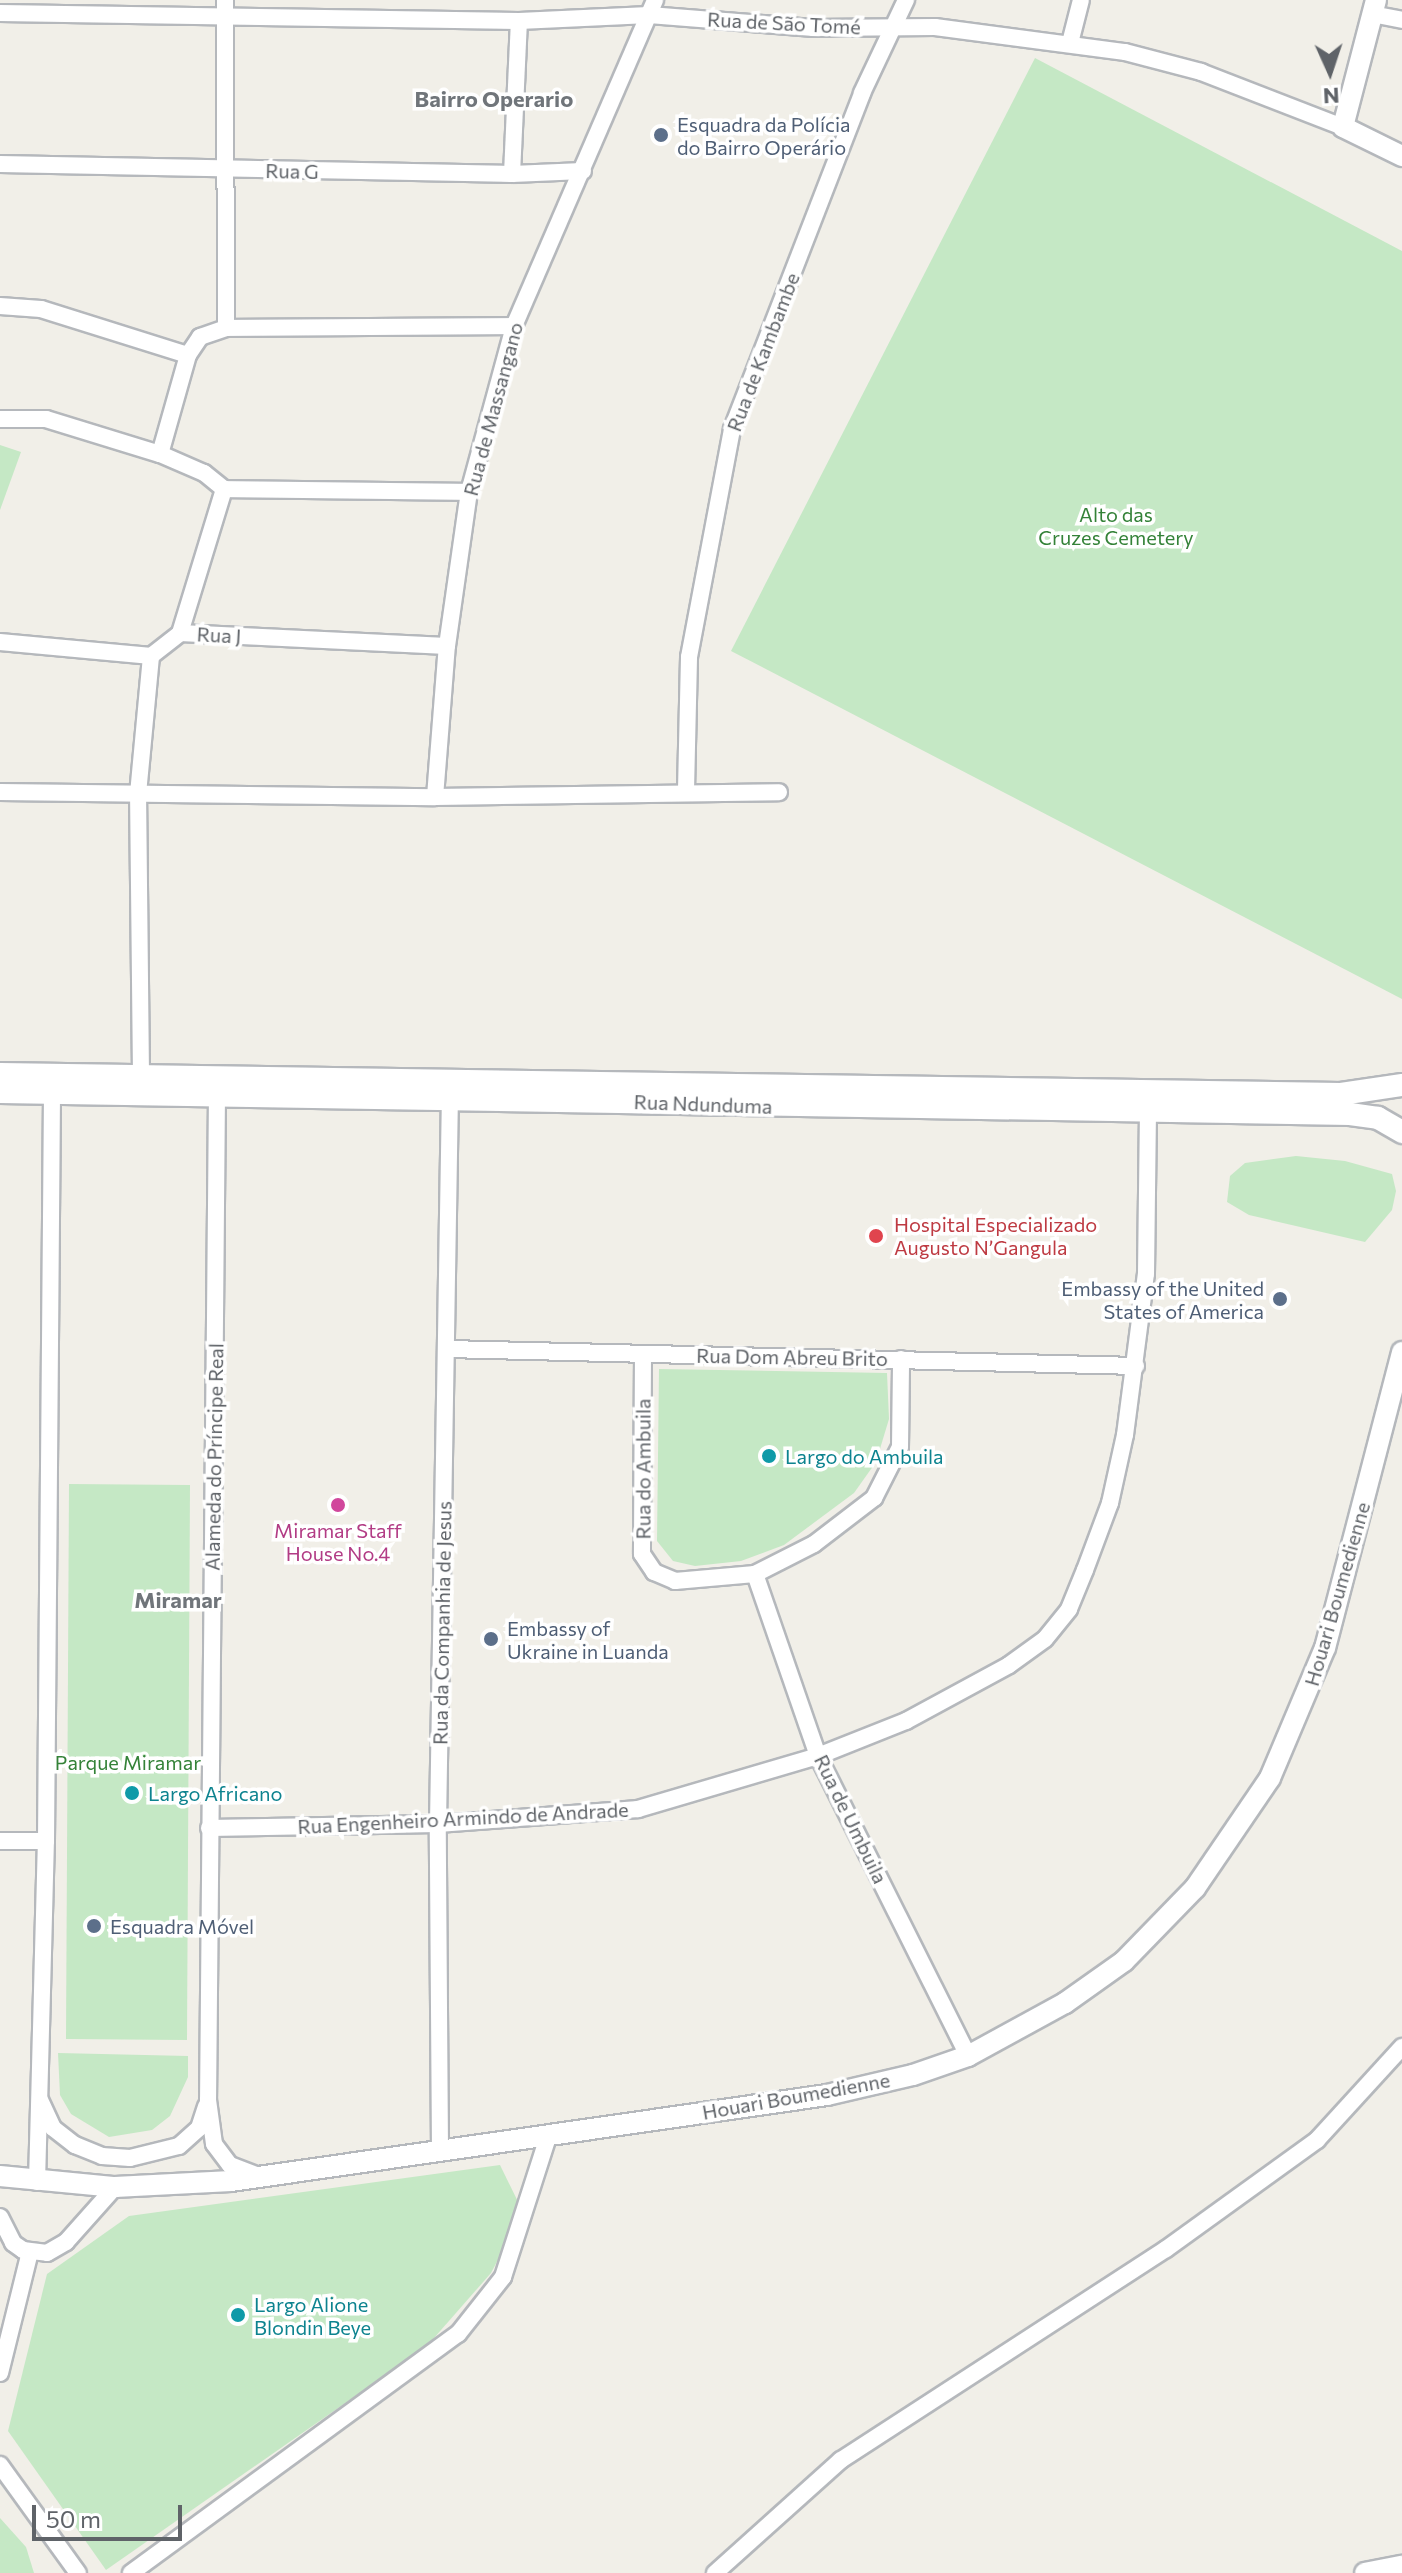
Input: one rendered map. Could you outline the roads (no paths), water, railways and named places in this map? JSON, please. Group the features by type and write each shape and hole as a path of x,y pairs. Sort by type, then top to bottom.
{"main road":[{"name":"Rua Ndunduma","path":"0,1074 1368,1090 1402,1085"},
{"name":"Rua Ndunduma","path":"0,1092 450,1096 852,1109 1350,1114 1378,1118 1402,1132"}],"street":[{"path":"225,0 226,328"},
{"name":"Rua de Kambambe","path":"686,790 689,657 732,429 862,93 906,0"},
{"path":"1070,43 1081,0"},
{"path":"1343,127 1374,7 1402,20"},
{"name":"Rua de São Tomé","path":"0,13 519,21 652,8 813,28 894,27 1070,43 1201,72 1343,127 1402,156"},
{"name":"Rua de Massangano","path":"435,797 447,646 469,492 514,326 652,8"},
{"path":"512,174 519,21"},
{"name":"Rua G","path":"0,164 512,174 583,171"},
{"path":"0,306 41,309 188,355"},
{"path":"160,454 188,355 200,337 226,328 514,326"},
{"path":"0,419 46,419 160,454 204,473 224,489 469,492"},
{"path":"180,633 224,489"},
{"name":"Rua J","path":"151,656 180,633 447,646"},
{"path":"0,642 151,656 138,794 141,1076"},
{"path":"0,792 435,797 686,790 779,792"},
{"path":"37,2182 46,1841 52,1092 82,1075"},
{"path":"183,1076 217,1093"},
{"name":"Alameda do Príncipe Real","path":"217,1093 208,2100 214,2144 230,2165 263,2177"},
{"name":"Rua da Companhia de Jesus","path":"440,2151 438,1824 450,1096"},
{"name":"Rua Engenheiro Armindo de Andrade","path":"209,1828 438,1824 638,1809 818,1756 906,1721 1009,1665 1045,1639 1069,1609 1110,1503 1136,1366 1146,1274 1148,1111"},
{"name":"Rua Dom Abreu Brito","path":"447,1349 1136,1366"},
{"name":"Houari Boumedienne","path":"0,2176 37,2182 115,2187 263,2177 827,2095 913,2075 968,2056 1065,2003 1124,1961 1195,1888 1236,1836 1299,1718 1325,1648 1402,1352"},
{"name":"Rua do Ambuila","path":"643,1354 642,1554 654,1572 675,1581 755,1574 814,1544 874,1498 900,1447 901,1359"},
{"name":"Rua de Umbuila","path":"755,1574 818,1756 968,2056"},
{"path":"0,1841 46,1841"},
{"path":"715,2573 841,2460 1141,2266 1317,2140 1402,2047"},
{"name":"Alameda do Príncipe Real","path":"39,2099 53,2128 75,2145 102,2156 130,2158 179,2146 199,2128 208,2100"},
{"path":"131,2573 458,2334 503,2277 549,2134"},
{"path":"0,2217 13,2243 30,2252 47,2253 66,2242 115,2187"},
{"path":"0,2373 30,2252"},
{"path":"0,2465 78,2573"},
{"path":"1365,2573 1402,2566"}],"place":[{"name":"Esquadra da Polícia do Bairro Operário","path":"661,135"},
{"name":"Hospital Especializado Augusto N’Gangula","path":"876,1236"},
{"name":"Embassy of the United States of America","path":"1280,1299"},
{"name":"Largo do Ambuila","path":"769,1456"},
{"name":"Miramar Staff House No.4","path":"338,1505"},
{"name":"Embassy of Ukraine in Luanda","path":"491,1639"},
{"name":"Largo Africano","path":"132,1793"},
{"name":"Esquadra Móvel","path":"94,1926"},
{"name":"Largo Alione Blondin Beye","path":"238,2315"}],"district":[{"name":"Bairro Operario","path":"494,99"},
{"name":"Miramar","path":"178,1600"}],"park label":[{"name":"Alto das Cruzes Cemetery","path":"1116,526"},
{"name":"Parque Miramar","path":"128,1762"}]}
